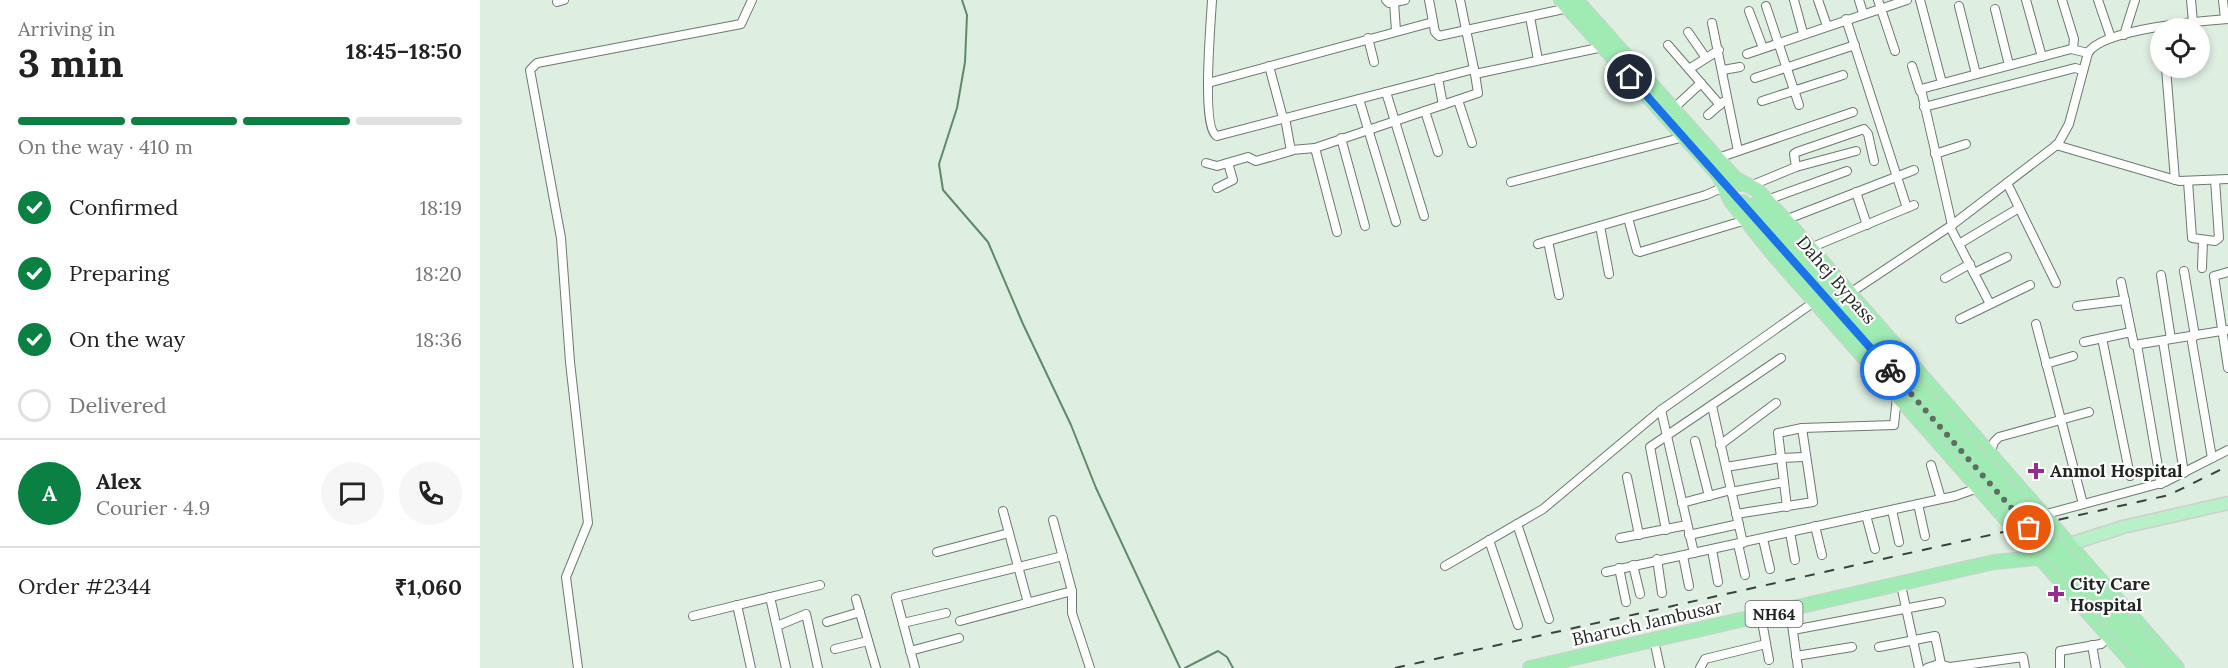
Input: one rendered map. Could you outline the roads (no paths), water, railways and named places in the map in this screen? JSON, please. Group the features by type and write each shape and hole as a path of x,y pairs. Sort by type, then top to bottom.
{"highway":[{"name":"Dahej Bypass","path":"1568,3 1603,47 1684,137 1723,174 2166,668"},
{"name":"Dahej Bypass","path":"1568,3 1674,108 1723,174"},
{"path":"1723,174 1750,186 1767,200 2177,668"},
{"path":"1723,174 1731,201 1814,302 2137,668"},
{"name":"Dahej Bypass","path":"1880,350 2152,668"},
{"name":"Bharuch Jambusar","path":"1530,668 2037,553 2073,548"}],"main road":[{"name":"Bharuch Jambusar","path":"2073,548 2123,527 2228,503"},
{"name":"Bharuch Jambusar","path":"2073,548 2112,536 2228,511"}],"street":[{"path":"578,668 566,577 588,523 570,362 561,238 530,70 537,63 741,24 752,0"},
{"path":"1212,0 1208,83 1210,129 1214,135 1438,78 1603,47"},
{"path":"1396,31 1390,1 1405,0"},
{"path":"1429,0 1432,22 1439,36 1530,17 1568,3"},
{"path":"1206,162 1217,166 1248,157 1256,161 1292,150 1315,148 1478,93 1460,0"},
{"path":"1794,0 1803,33"},
{"path":"1818,0 1827,26"},
{"path":"1859,0 1863,13"},
{"path":"1747,54 1863,13 1880,4 1907,0"},
{"path":"1920,0 1942,82"},
{"path":"2026,0 2042,57"},
{"path":"2062,0 2074,39 2073,49"},
{"path":"2098,0 2111,38"},
{"path":"2124,35 2135,0"},
{"path":"2191,0 2193,18"},
{"path":"2210,20 2226,19 2223,0"},
{"path":"1880,4 1896,51"},
{"path":"1766,6 1799,105"},
{"path":"1959,6 1976,74"},
{"path":"1995,9 2009,65"},
{"path":"1749,11 1763,48"},
{"path":"1530,17 1538,60"},
{"path":"1810,248 1911,207 1896,177 1846,19"},
{"path":"1208,83 1432,22"},
{"path":"1713,23 1738,151"},
{"path":"1850,293 1951,226 2056,145 2068,128 2088,53 2092,47 2111,38 2150,30"},
{"path":"1688,32 1706,58"},
{"path":"1368,38 1374,62"},
{"path":"1668,45 1720,105"},
{"path":"1755,78 1855,45"},
{"path":"1920,91 1942,82 2073,49 2088,53"},
{"path":"1689,69 1719,50"},
{"path":"1269,66 1292,150"},
{"path":"1912,66 1924,107 1951,226 1990,304"},
{"path":"1723,70 1740,67"},
{"path":"1924,107 2075,68 2083,70"},
{"path":"1762,101 1843,75"},
{"path":"1438,78 1443,105"},
{"path":"2167,78 2175,180"},
{"path":"1674,108 1701,83"},
{"path":"1386,92 1424,216"},
{"path":"1708,115 1729,98"},
{"path":"1359,99 1396,222"},
{"path":"1458,100 1472,143"},
{"path":"1425,111 1438,152"},
{"path":"1538,244 1706,195 1738,151 1853,112"},
{"path":"1796,167 1794,154 1797,152 1864,129 1868,134 1874,161"},
{"path":"1511,182 1684,137"},
{"path":"1341,138 1365,226"},
{"path":"1935,154 1965,144"},
{"path":"2056,145 2175,180 2228,179"},
{"path":"1315,148 1337,232"},
{"path":"1750,186 1796,167 1856,151"},
{"path":"1217,188 1233,180 1228,163"},
{"path":"1785,220 1914,170"},
{"path":"1767,200 1847,171"},
{"path":"2188,181 2192,236 2195,240 2217,241 2219,238 2215,180"},
{"path":"2007,183 2056,283"},
{"path":"1856,192 1867,225"},
{"path":"1959,244 2019,208"},
{"path":"1628,218 1637,251 1640,252 1746,220"},
{"path":"1600,226 1609,274"},
{"path":"2202,268 2203,240"},
{"path":"1548,241 1560,295"},
{"path":"1974,273 2007,257"},
{"path":"1945,278 1970,264"},
{"path":"2184,271 2212,458"},
{"path":"2228,272 2214,276 2225,331 2228,365"},
{"path":"2161,275 2184,473"},
{"path":"2121,282 2133,344 2225,331"},
{"path":"1960,319 2030,285"},
{"path":"2077,306 2125,300"},
{"path":"1445,566 1543,508 1661,410 1814,302"},
{"path":"2036,324 2083,504"},
{"path":"2084,342 2131,332"},
{"path":"2102,338 2130,476"},
{"path":"2137,345 2161,484"},
{"path":"2046,364 2073,356"},
{"path":"1666,530 1649,450 1781,358"},
{"path":"1787,507 1778,433 1806,428 1894,425 1898,396"},
{"path":"1720,445 1776,403"},
{"path":"1712,406 1738,524 1745,575"},
{"path":"1661,410 1694,553"},
{"path":"1990,454 1999,437 2089,412"},
{"path":"1736,514 1813,502 1803,438 1806,428"},
{"path":"1695,441 1708,496"},
{"path":"2043,514 2161,484 2228,450"},
{"path":"1726,467 1781,458 1803,458"},
{"path":"1931,465 1941,499"},
{"path":"1627,477 1639,535"},
{"path":"1682,503 1731,491 1784,482"},
{"path":"1606,572 1633,564 1740,544 1941,499 1978,488"},
{"path":"1918,504 1925,536"},
{"path":"1892,510 1899,542"},
{"path":"1003,511 1028,603"},
{"path":"1866,515 1875,549"},
{"path":"1053,520 1072,591 1072,613 1090,668"},
{"path":"1517,524 1549,619"},
{"path":"1689,534 1738,524"},
{"path":"1620,538 1687,525"},
{"path":"1815,526 1822,555"},
{"path":"1790,532 1795,560"},
{"path":"937,552 1009,533"},
{"path":"1763,539 1770,569"},
{"path":"1489,540 1518,625"},
{"path":"1712,549 1718,582"},
{"path":"915,668 896,597 1063,556"},
{"path":"1683,556 1689,586"},
{"path":"1657,559 1662,593"},
{"path":"1633,564 1640,594"},
{"path":"1619,568 1626,602"},
{"path":"693,616 820,585"},
{"path":"1901,585 1919,668"},
{"path":"960,621 1072,591"},
{"path":"771,597 786,668"},
{"path":"856,599 876,668"},
{"path":"1793,630 1941,602"},
{"path":"737,605 751,668"},
{"path":"1790,610 1798,668"},
{"path":"827,622 860,612"},
{"path":"903,623 946,612"},
{"path":"777,626 806,614 818,668"},
{"path":"1761,616 1768,660"},
{"path":"1879,647 1935,636 1941,664"},
{"path":"2060,668 2060,651 2103,643 2110,637"},
{"path":"910,651 959,638"},
{"path":"1654,640 1660,668"},
{"path":"835,650 868,641"},
{"path":"1700,668 1705,659 1766,644"},
{"path":"2092,645 2096,668"},
{"path":"1796,656 1852,647"},
{"path":"1927,668 1941,664 1950,667 1984,665 2023,657 2025,668"}],"waterway":[{"path":"962,0 967,15 965,62 957,108 939,164 943,190 988,242 1023,324 1071,425 1096,488 1180,668"},
{"path":"1185,668 1218,651 1227,657 1233,668"}],"railway":[{"path":"1395,668 2169,495 2228,466"}],"place":[{"name":"Anmol Hospital","path":"2036,471"},
{"name":"City Care Hospital","path":"2056,594"}]}
